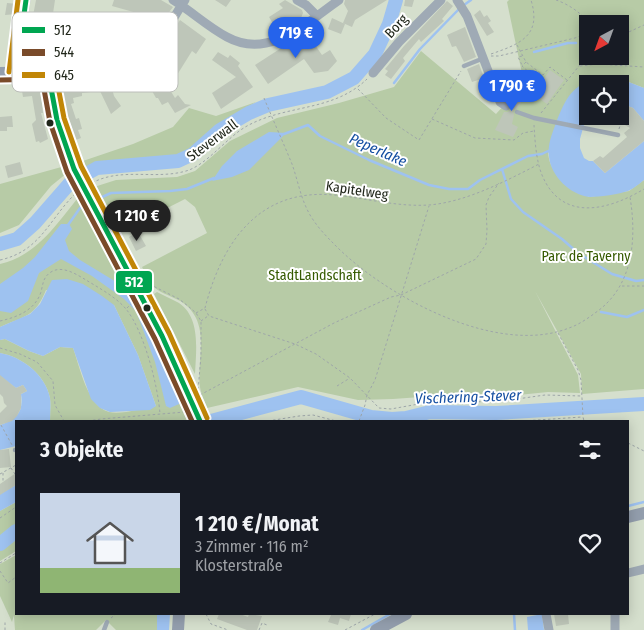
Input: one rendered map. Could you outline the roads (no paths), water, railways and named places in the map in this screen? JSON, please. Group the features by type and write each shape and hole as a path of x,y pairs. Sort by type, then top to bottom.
{"street":[{"path":"173,0 183,3 225,36 251,46 283,39 339,0"},
{"path":"297,0 306,4 316,16"},
{"name":"Borg","path":"373,73 399,42 440,0"},
{"path":"457,0 467,16 500,102 506,106"},
{"path":"52,92 57,120 74,169 162,336 194,407"},
{"path":"629,517 644,513"},
{"path":"629,573 644,569"},
{"path":"178,615 178,630"},
{"path":"376,630 404,615"},
{"path":"546,615 549,630"},
{"path":"615,615 615,630"}],"lane":[{"path":"464,66 484,58"},
{"path":"517,112 534,118 618,135"},
{"path":"104,630 107,622"}],"water":[{"path":"629,82 644,88 644,121 633,108 629,106"},
{"path":"579,86 579,125 584,125 580,139 580,148 584,158 593,161 605,173 644,141 644,180 634,188 620,193 590,197 575,193 553,171 549,157 551,138 565,103"},
{"path":"269,132 286,133 249,170 232,177 212,181 222,166 237,151"},
{"path":"61,224 69,224 72,229 65,240 69,251 113,280 133,297 181,393 179,404 170,408 166,406 155,362 136,311 124,299 92,276 61,259 39,273 28,301 11,313 0,311 0,284 35,257"},
{"path":"67,279 83,284 114,305 138,355 156,406 150,410 110,412 100,408 91,399 73,348 60,347 43,356 5,339 0,340 0,327 30,314 40,304 52,280"},
{"path":"0,353 16,358 38,374 50,398 50,420 15,420 15,446 0,450 0,425 10,421 18,414 22,400 21,394 27,391 23,385 16,388 0,376"},
{"path":"15,486 15,503 0,511 0,494"},
{"path":"157,615 170,615 169,630 157,630"},
{"path":"542,615 544,630 528,630 527,617"}],"waterway":[{"path":"0,244 17,239 35,223 70,183 97,168 178,161 193,154 220,130 249,113 268,105 327,92 354,78 375,54 389,24 396,0"},
{"path":"464,5 471,0"},
{"path":"394,83 420,49 460,8"},
{"path":"534,52 568,43 576,43"},
{"name":"Peperlake","path":"284,134 308,125 320,136 369,160 429,185 449,189 468,189 480,180 528,156 548,151 551,153"},
{"path":"502,169 511,199 523,212 562,239 578,253 612,274 636,281 644,280"},
{"name":"Peperlake","path":"100,198 111,193 187,189 214,178"},
{"path":"68,225 80,208 87,205"},
{"path":"601,312 627,317 644,310"},
{"name":"Vischering-Stever","path":"215,420 301,397 371,417 392,419 406,418 430,412 496,413 644,404"},
{"path":"629,506 644,502"},
{"name":"Vischering-Stever","path":"0,544 15,532"},
{"path":"362,630 388,615"},
{"path":"514,615 515,630"}],"park label":[{"name":"Parc de Taverny","path":"586,256"},
{"name":"StadtLandschaft","path":"315,275"}]}
